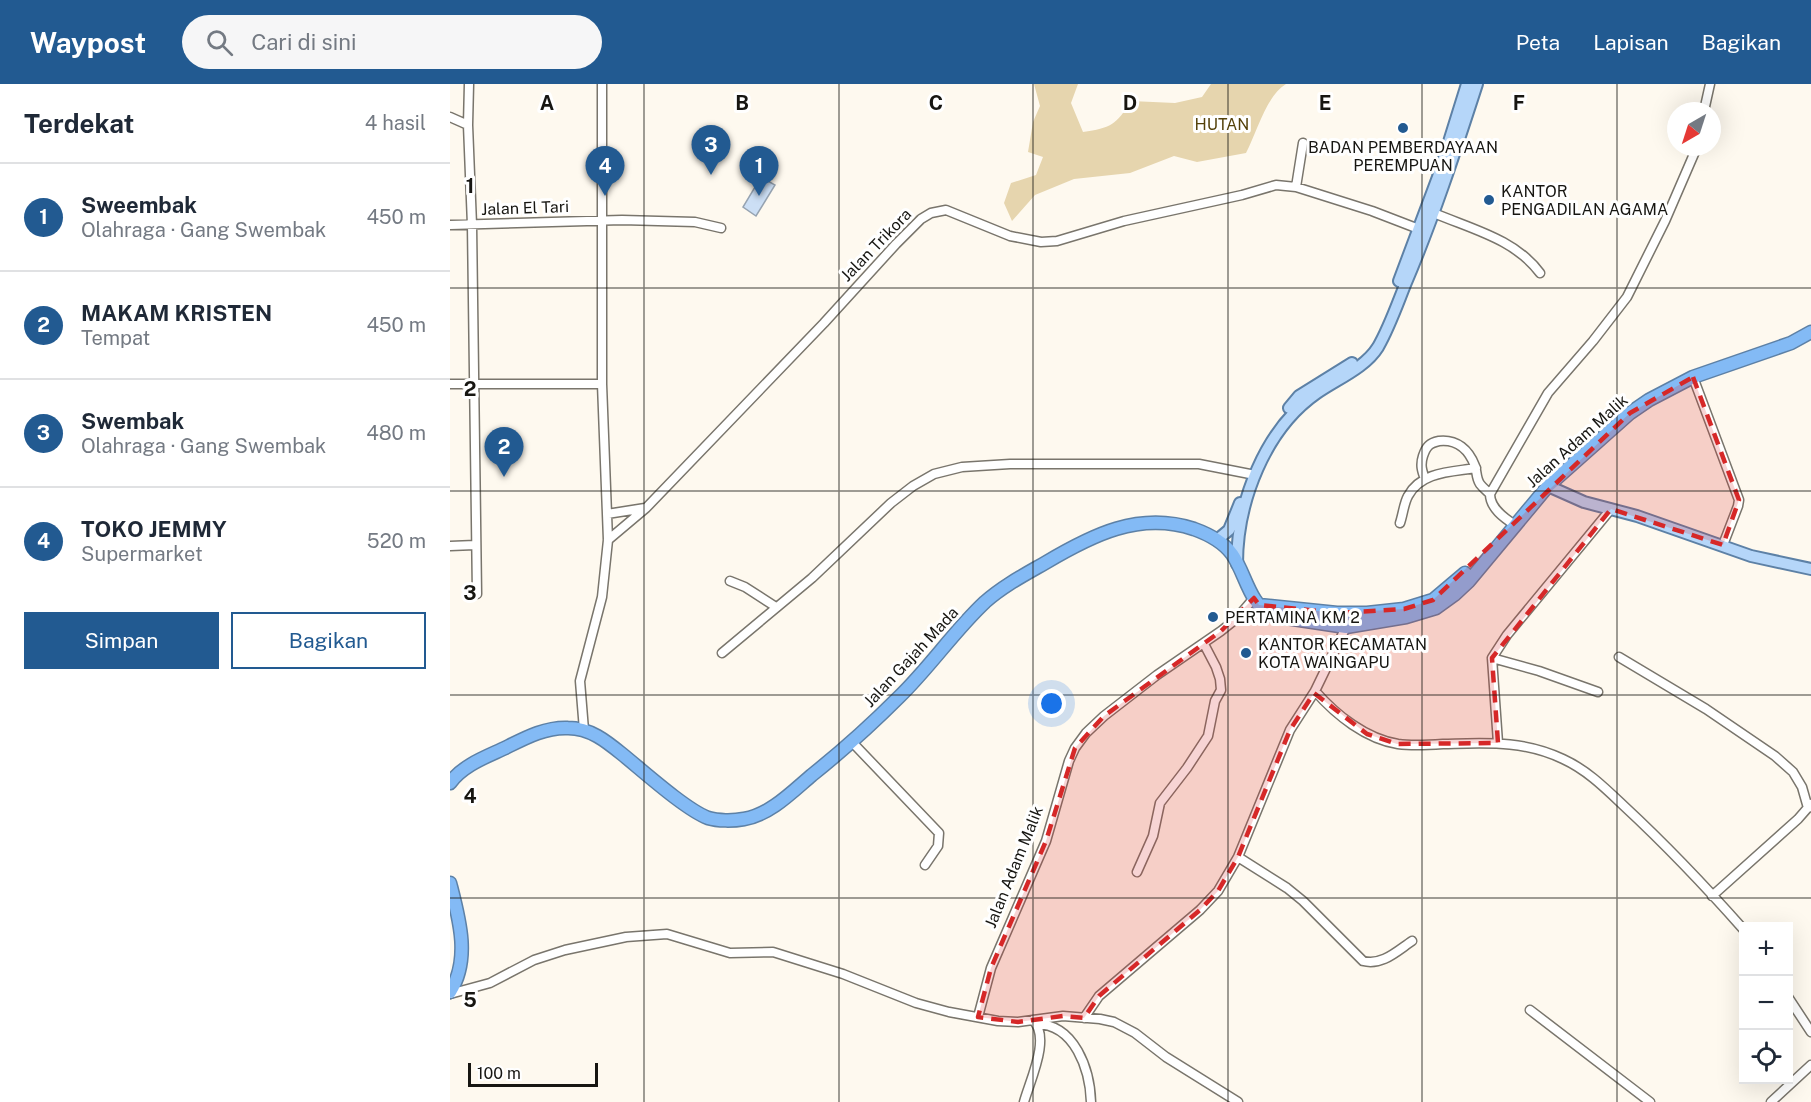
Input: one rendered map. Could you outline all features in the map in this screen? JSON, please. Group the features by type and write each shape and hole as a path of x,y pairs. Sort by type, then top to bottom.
{"highway":[{"name":"Jalan Adam Malik","path":"1257,602 1266,613 1273,616 1346,627 1406,618 1436,608 1469,581 1548,486 1630,413 1649,400 1693,377 1791,343 1811,332"},
{"name":"Jalan Gajah Mada","path":"584,730 599,736 699,813 719,820 744,819 756,816 789,795 851,741 899,697 960,627 987,600 1021,577 1080,543 1107,531 1145,522 1173,524 1196,530 1217,540 1230,552 1257,602"},
{"name":"Jalan Adam Malik","path":"1257,602 1337,613 1367,613 1414,607 1433,600 1452,586 1511,529"},
{"path":"450,783 457,774 472,764 532,735 556,729 584,730"},
{"path":"450,883 458,914 462,946 458,973 450,993"}],"main road":[{"path":"1424,231 1434,213 1466,105 1467,84"},
{"path":"1217,540 1229,530 1252,475 1293,412 1316,393 1363,363 1378,347 1424,231 1466,105 1478,84"},
{"path":"1237,564 1241,523 1252,475"},
{"path":"1548,486 1584,502 1751,555 1811,569"}],"street":[{"path":"469,84 477,594"},
{"path":"584,730 580,681 602,597 608,540 602,384 602,84"},
{"path":"1706,102 1710,84"},
{"path":"450,117 468,125"},
{"path":"1296,187 1304,143"},
{"path":"1490,494 1548,393 1627,297 1665,221 1693,156"},
{"name":"Jalan Trikora","path":"608,540 646,508 720,432 853,284 921,219 931,213 946,210 1010,236 1041,242 1057,240 1276,185 1296,187 1372,211 1424,231"},
{"path":"1434,213 1508,243 1522,252 1540,273"},
{"name":"Jalan El Tari","path":"450,225 601,220 695,222 721,228"},
{"path":"1693,377 1739,500 1723,545"},
{"path":"450,384 602,384"},
{"path":"1425,479 1421,470 1427,447 1434,442 1451,441 1460,445 1467,451 1476,468 1480,484 1490,494 1492,504 1511,529"},
{"path":"722,653 812,578 891,503 927,477 943,471 973,466 1042,463 1199,464 1252,475"},
{"path":"1400,523 1408,496 1425,479 1445,472 1476,468"},
{"path":"607,514 646,508"},
{"path":"1498,743 1492,658 1514,626 1611,509"},
{"path":"450,546 475,545"},
{"path":"730,581 745,587 776,608"},
{"name":"Jalan Adam Malik","path":"978,1017 991,968 1046,841 1069,761 1075,748 1086,733 1104,716 1157,675 1204,644 1257,602"},
{"path":"1084,1018 1099,996 1200,910 1218,891 1238,857 1290,730 1315,692 1346,627"},
{"path":"1137,872 1153,836 1160,803 1208,736 1215,701 1221,690 1216,667 1204,644"},
{"path":"1619,657 1697,704 1775,756 1793,772 1802,786 1809,806 1798,819 1712,896"},
{"path":"1492,658 1539,671 1598,692"},
{"path":"1315,692 1337,713 1367,734 1389,742 1422,745 1498,743 1524,745 1582,769 1647,827 1739,926"},
{"path":"851,741 939,833 938,846 925,865"},
{"path":"1238,857 1303,901 1363,961 1380,962 1412,941"},
{"path":"450,993 490,983 534,960 565,950 626,937 667,934 730,953 773,952 843,974 922,1005 978,1017 1018,1022 1035,1022 1063,1016 1100,1019 1121,1026 1238,1102"},
{"path":"1793,1005 1811,1032"},
{"path":"1530,1010 1650,1102"},
{"path":"1024,1102 1040,1046 1041,1036 1035,1022"},
{"path":"1035,1022 1054,1028 1071,1041 1080,1054 1091,1102"},
{"path":"1771,1102 1811,1065"}],"highlighted area":[{"path":"1693,377 1739,500 1723,545 1611,509 1492,658 1498,743 1397,744 1367,734 1314,693 1290,730 1238,857 1218,891 1200,910 1099,996 1084,1018 1063,1016 1018,1022 978,1017 991,968 1046,841 1075,748 1104,716 1221,631 1254,598 1259,605 1337,613 1404,609 1433,600 1630,413"}],"green space":[{"name":"HUTAN","path":"1034,84 1078,84 1071,103 1083,132 1112,124 1131,101 1175,103 1202,97 1211,84 1286,84 1267,106 1246,153 1197,162 1174,156 1130,173 1074,179 1035,195 1012,221 1004,203 1011,183 1036,175 1043,157 1028,152 1033,122 1040,106"}],"water":[{"path":"761,177 775,185 756,216 743,207"}],"place":[{"name":"BADAN PEMBERDAYAAN PEREMPUAN","path":"1403,128"},
{"name":"Swembak","path":"711,175"},
{"name":"TOKO JEMMY","path":"605,196"},
{"name":"Sweembak","path":"759,196"},
{"name":"KANTOR PENGADILAN AGAMA","path":"1489,200"},
{"name":"MAKAM KRISTEN","path":"504,477"},
{"name":"PERTAMINA KM 2","path":"1213,617"},
{"name":"KANTOR KECAMATAN KOTA WAINGAPU","path":"1246,653"}]}
